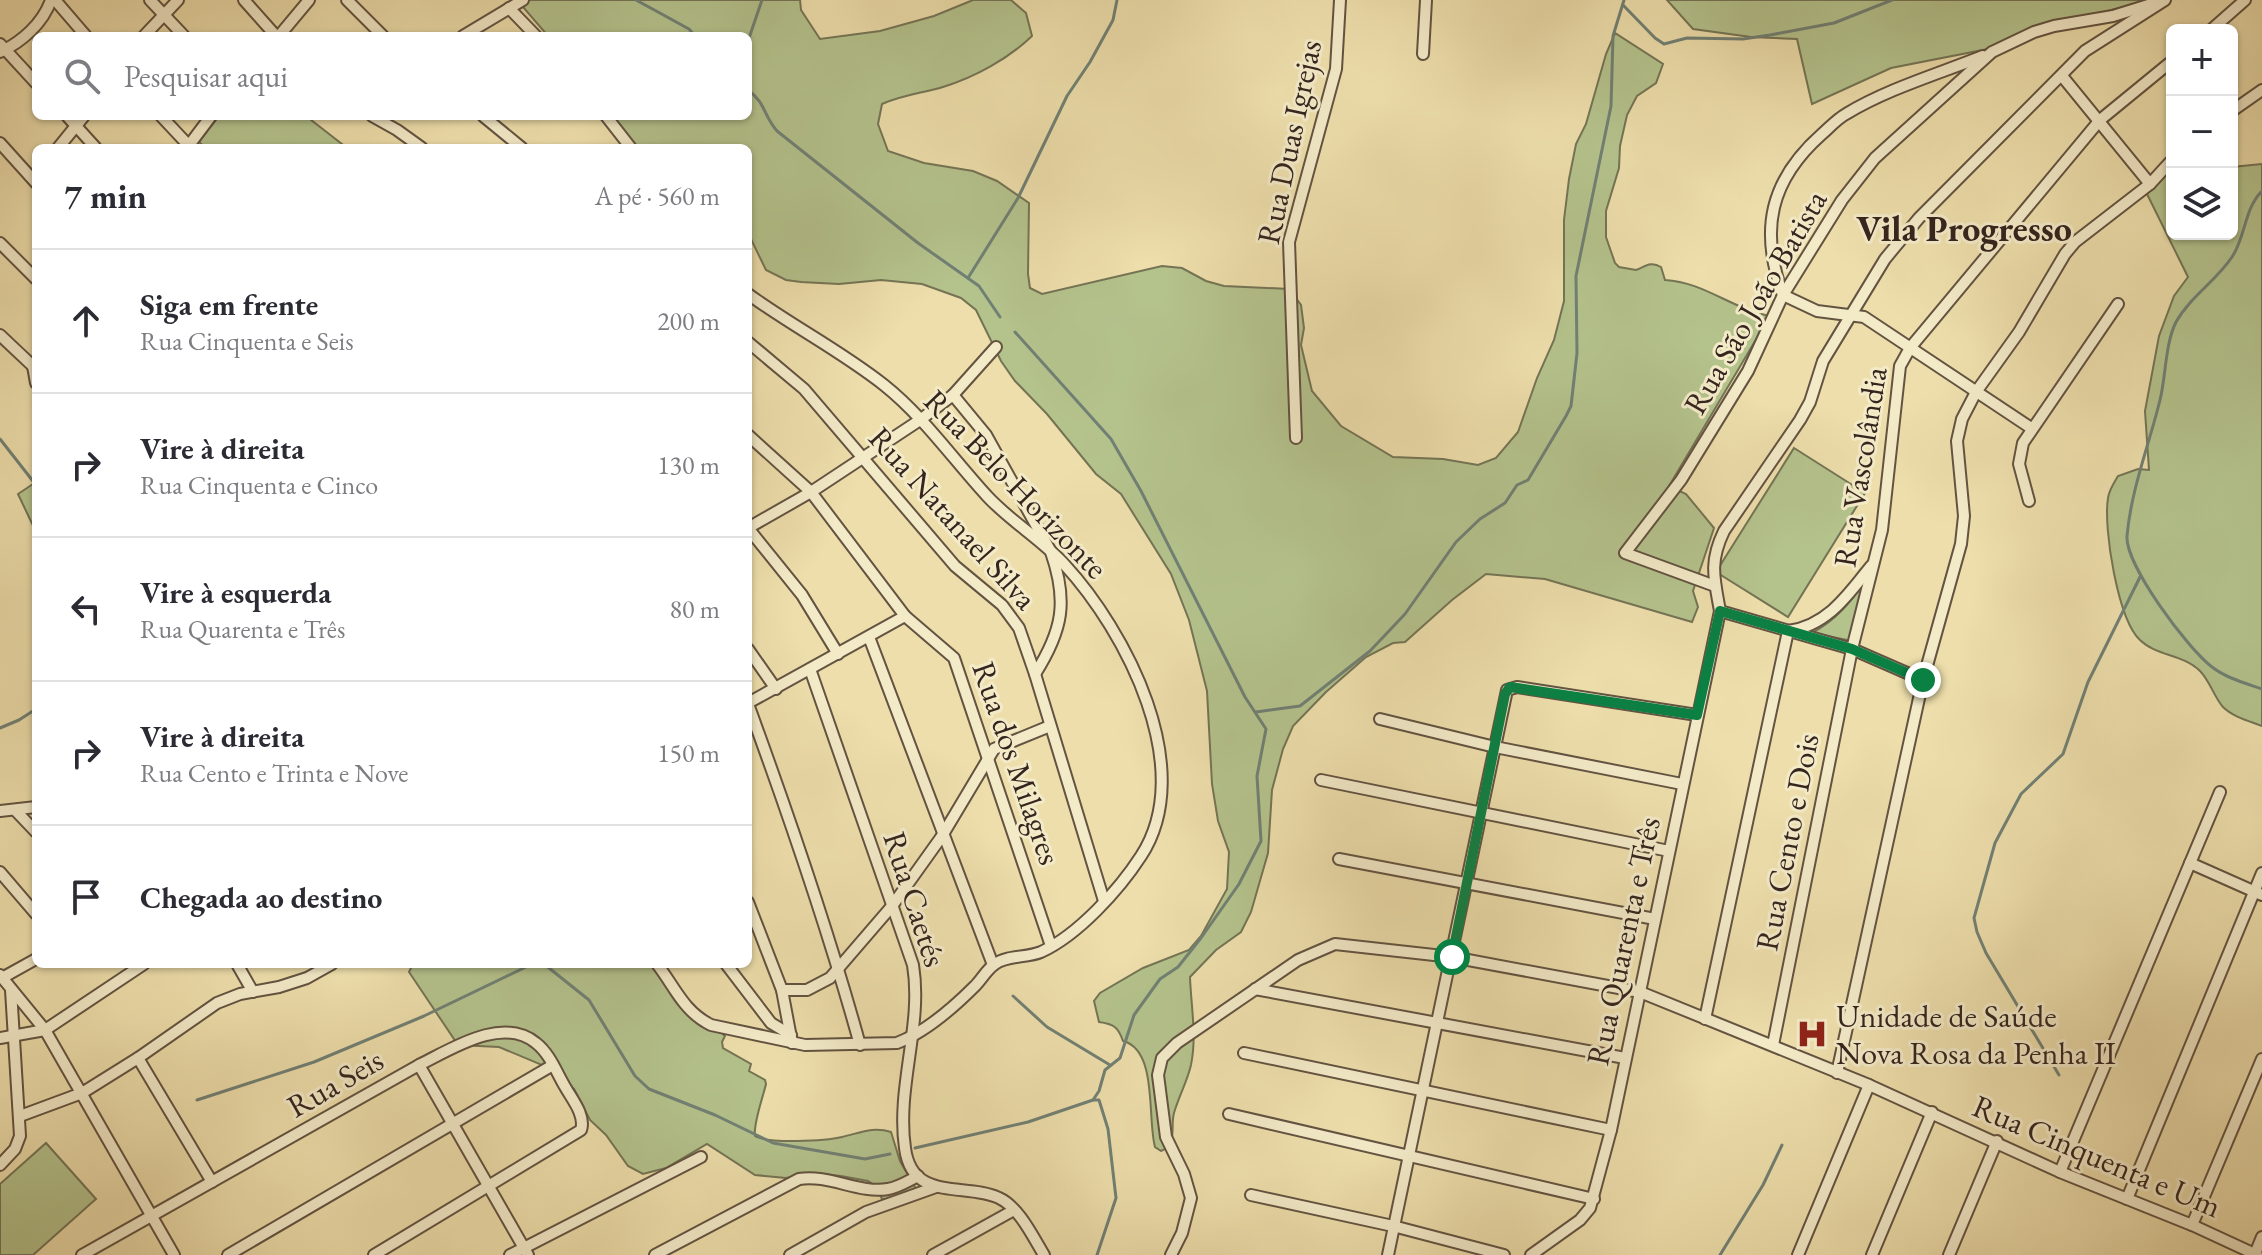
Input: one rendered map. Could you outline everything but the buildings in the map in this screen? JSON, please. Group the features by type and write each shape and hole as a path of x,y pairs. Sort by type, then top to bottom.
{"street":[{"path":"32,79 1,49 34,27 53,0 82,32"},
{"path":"150,0 180,32"},
{"path":"147,32 178,0"},
{"path":"244,0 274,32"},
{"path":"281,32 309,0"},
{"path":"347,0 379,32"},
{"name":"Rua Duas Igrejas","path":"1296,438 1289,242 1336,69 1340,0"},
{"path":"1423,54 1426,0"},
{"path":"1923,680 1852,649 1720,611 1713,563 1716,548 1724,531 1806,410 1823,361 1885,259 1919,218 2085,51 2164,0"},
{"name":"Rua São João Batista","path":"1715,586 1625,553 1681,480 1736,390 1783,295 1842,200 1875,158 1992,52 2034,32 2080,19 2113,16 2164,0"},
{"path":"2218,24 2245,0"},
{"path":"469,32 515,3 533,32"},
{"path":"1992,52 1844,114 1796,160 1775,196 1772,211 1774,265 1783,295 1817,311 1864,317 2031,428"},
{"name":"Rua Vascolândia","path":"1852,649 1875,561 1885,502 1897,377 1904,356 2100,120 2166,66"},
{"path":"2062,76 2150,184"},
{"path":"2238,108 2256,98 2262,90"},
{"path":"71,120 92,144"},
{"path":"61,144 81,120"},
{"path":"165,120 186,144"},
{"path":"191,144 208,120"},
{"path":"379,120 416,144"},
{"path":"488,120 516,144"},
{"path":"609,120 628,144"},
{"path":"0,143 32,176"},
{"path":"1837,1073 1923,680 1961,544 1964,516 1957,441 1962,419 1976,392 2019,332 2065,254 2150,184 2166,167"},
{"path":"0,243 32,275"},
{"name":"Rua Belo Horizonte","path":"752,297 871,376 920,420 997,507 1051,552 1073,575 1125,651 1145,692 1157,739 1162,784 1159,812 1142,856 1088,918 1051,946 1039,953 993,965"},
{"path":"2029,501 2019,464 2023,443 2118,304"},
{"path":"0,335 32,366"},
{"name":"Rua Natanael Silva","path":"752,345 804,389 955,566 1011,616 1025,643 1104,901"},
{"path":"752,526 811,492 920,420 953,395 996,347"},
{"path":"953,395 986,435 1051,552 1062,588 1061,618 1035,674"},
{"name":"Rua dos Milagres","path":"752,439 811,492 905,616 954,658 1051,946"},
{"path":"752,533 802,595 838,654"},
{"path":"1788,631 1807,628 1822,620 1847,596 1875,561"},
{"name":"Rua Quarenta e Três","path":"1531,1255 1580,1220 1594,1199 1720,611"},
{"path":"752,702 905,616"},
{"path":"1705,1019 1788,631"},
{"path":"660,968 683,1004 699,1019 729,1030 821,1046 897,1043 911,1037 975,986 993,965 869,637"},
{"name":"Rua Cento e Dois","path":"1773,1045 1852,649"},
{"path":"752,655 776,689"},
{"name":"Rua Caetés","path":"810,669 909,949 916,979 905,1150 911,1168 918,1176"},
{"path":"1388,1255 1505,694 1510,687 1697,715"},
{"path":"752,714 787,806 860,1045"},
{"path":"1380,719 1495,747 1682,784"},
{"path":"782,990 798,992 816,987 839,970 892,906 942,836 989,756 1001,745 1050,726"},
{"path":"1321,780 1669,851"},
{"path":"2060,1172 2220,792"},
{"path":"0,811 32,808"},
{"path":"16,811 32,828"},
{"path":"1339,859 1655,919"},
{"path":"2190,863 2258,893"},
{"path":"0,872 32,909"},
{"path":"2127,1199 2258,893 2262,873"},
{"path":"752,912 782,990 792,1039"},
{"name":"Rua Cinquenta e Um","path":"1171,1255 1182,1233 1191,1198 1163,1124 1158,1075 1160,1064 1177,1043 1255,989 1311,952 1335,944 1452,957 1640,992 1869,1085 2060,1172 2256,1254"},
{"path":"32,961 1,977 45,1030 174,1255"},
{"path":"0,1038 45,1030 138,968"},
{"path":"239,968 253,992"},
{"path":"20,1116 82,1093 217,1003 240,994 307,978 325,968"},
{"path":"729,968 771,1023 792,1039"},
{"path":"0,1165 18,1143 20,1116 12,1038 11,989"},
{"path":"1255,989 1625,1058"},
{"name":"Rua Seis","path":"82,1255 419,1065 467,1041 511,1033 536,1042 553,1065 582,1117 583,1126 579,1133 488,1187"},
{"path":"1244,1053 1611,1130"},
{"path":"138,1058 212,1182"},
{"path":"2192,1225 2262,1059"},
{"path":"419,1065 526,1251"},
{"path":"228,1255 553,1065"},
{"path":"1798,1255 1869,1085"},
{"path":"1872,1255 1932,1112"},
{"path":"1229,1114 1594,1199"},
{"path":"1949,1255 1997,1141"},
{"path":"510,1255 526,1251 701,1157"},
{"path":"655,1255 799,1179 822,1178 879,1190 899,1186 918,1176 936,1187 999,1198 1014,1210 1044,1255"},
{"path":"374,1255 488,1187"},
{"path":"790,1255 866,1212 936,1187"},
{"path":"1251,1195 1393,1226 1504,1255"},
{"path":"933,1255 1014,1210"},
{"path":"2256,1254 2262,1237"}],"green space":[{"path":"517,0 800,0 801,10 820,39 880,31 934,16 973,0 1011,0 1026,13 1032,36 1002,60 967,78 882,104 878,124 888,151 924,163 973,171 997,181 1029,203 1030,288 1042,294 1162,266 1182,268 1206,281 1224,286 1289,289 1301,305 1304,328 1301,345 1312,391 1341,426 1393,457 1443,459 1478,465 1496,458 1518,432 1554,340 1564,301 1564,220 1569,179 1576,144 1586,124 1615,33 1663,64 1656,83 1637,96 1627,115 1619,168 1606,211 1606,237 1615,263 1619,267 1636,270 1657,265 1661,267 1665,280 1693,285 1743,308 1770,316 1669,486 1686,494 1714,528 1693,591 1698,607 1692,622 1545,579 1486,574 1405,642 1393,643 1366,657 1326,692 1293,726 1283,749 1272,790 1268,853 1251,912 1241,932 1216,950 1190,977 1193,1054 1174,1113 1172,1140 1161,1151 1155,1147 1149,1086 1142,1057 1134,1047 1123,1041 1115,1027 1099,1022 1094,1001 1100,993 1143,968 1189,950 1201,936 1227,889 1229,852 1218,821 1212,784 1207,691 1189,620 1171,574 1121,494 1096,474 1047,414 1015,381 1001,361 976,310 961,298 922,284 881,280 839,284 801,282 786,280 766,270 752,241 752,144 632,144 614,120 752,120 752,32 545,32"},
{"path":"1667,0 2151,0 2040,28 1998,47 1891,68 1812,104 1797,39 1751,37 1693,29"},
{"path":"216,120 311,120 342,144 201,144 199,142"},
{"path":"2262,164 2262,726 2227,710 2207,679 2193,665 2146,645 2132,629 2114,573 2107,512 2109,492 2118,476 2138,469 2149,470 2145,411 2159,336 2174,296 2188,277 2170,240 2238,240 2238,166"},
{"path":"2166,172 2166,232 2146,192"},
{"path":"1794,448 1865,493 1788,617 1716,572"},
{"path":"32,485 32,524 18,494"},
{"path":"1865,581 1852,641 1812,633 1842,610"},
{"path":"411,968 655,968 681,1008 721,1032 725,1036 723,1048 751,1064 749,1071 765,1080 755,1136 797,1141 834,1138 872,1130 891,1132 900,1161 915,1187 913,1193 892,1200 882,1199 876,1186 868,1181 814,1173 786,1178 755,1175 707,1144 666,1168 643,1174 628,1166 606,1135 590,1120 574,1089 547,1067 499,1047 458,1045 409,972"},
{"path":"46,1143 96,1199 33,1255 0,1255 0,1184"}],"waterway":[{"path":"636,0 692,32"},
{"path":"751,32 762,0"},
{"path":"968,278 1018,198 1067,96 1113,20 1117,0"},
{"path":"1256,712 1300,706 1370,651 1405,614 1456,542 1480,519 1505,503 1517,485 1528,480 1566,416 1571,406 1577,353 1576,276 1611,106 1613,36 1624,0"},
{"path":"1623,5 1664,44 1687,38 1743,39 1834,23 1892,0"},
{"path":"752,94 777,131 918,243 979,286 1000,317"},
{"path":"2262,191 2252,206 2232,257 2188,305 2172,331 2160,400 2136,485 2127,536 2136,566 2160,606 2188,643 2217,671 2262,689"},
{"path":"915,1148 1028,1122 1093,1100 1105,1070 1120,1058 1134,1015 1160,979 1178,967 1201,938 1239,884 1261,841 1257,776 1266,729 1245,697 1141,491 1111,439 1015,332"},
{"path":"0,439 32,480"},
{"path":"2059,1075 1986,953 1974,918 1995,843 2021,794 2063,754 2088,682 2140,577"},
{"path":"0,728 32,712"},
{"path":"197,1100 314,1062 424,1016 524,968"},
{"path":"549,968 589,1000 635,1076 649,1089 715,1115 773,1143 865,1159 890,1154"},
{"path":"1013,996 1047,1027 1110,1065"},
{"path":"1093,1100 1099,1100 1108,1129 1116,1198 1097,1255"},
{"path":"1720,1255 1763,1185 1782,1145"}],"place":[{"name":"Unidade de Saúde Nova Rosa da Penha II","path":"1812,1034"}],"district":[{"name":"Vila Progresso","path":"1964,228"}],"route":[{"path":"1452,957 1505,694 1510,687 1697,715 1720,611 1852,649 1923,680"}]}
